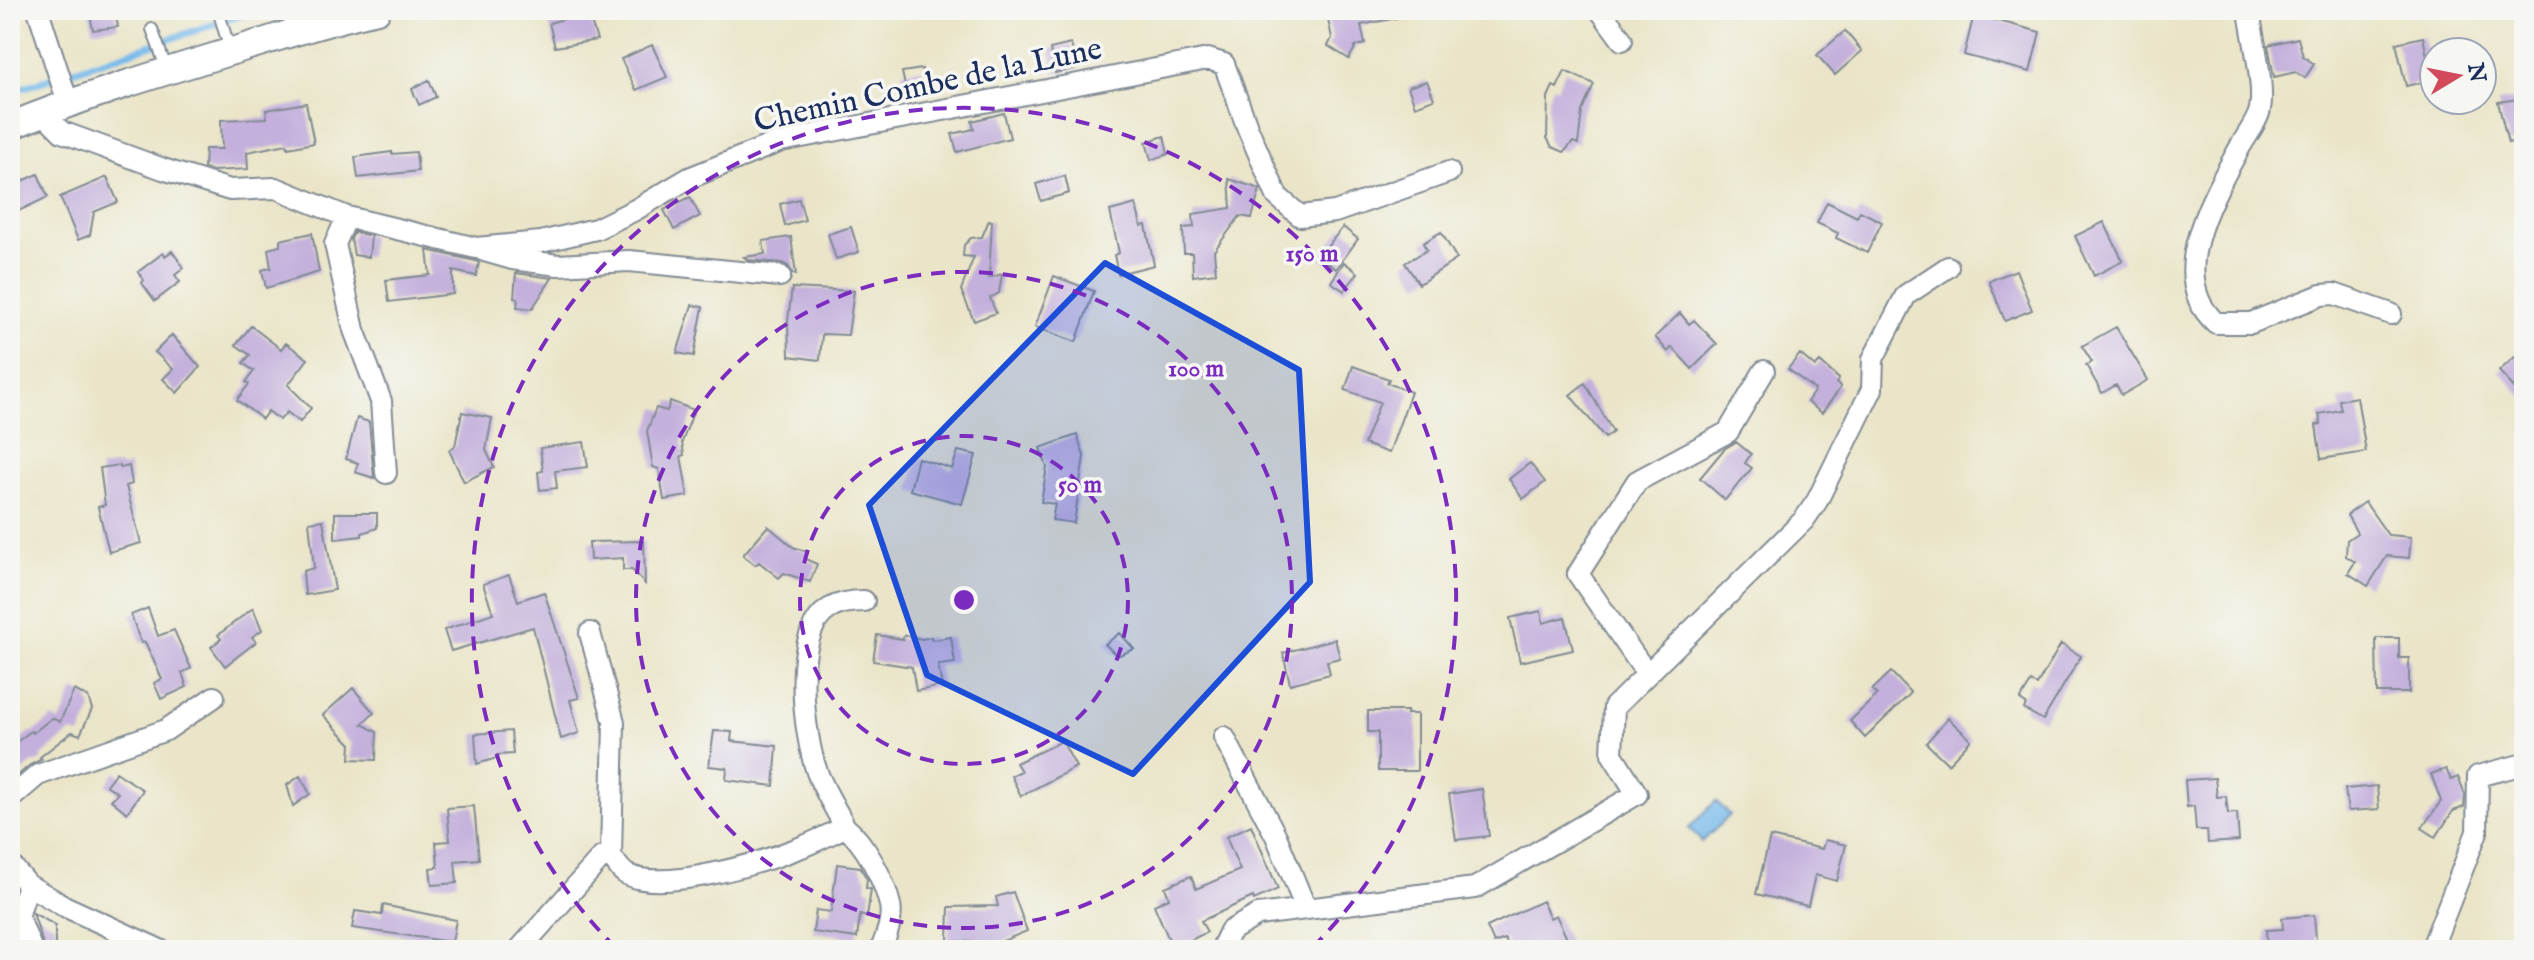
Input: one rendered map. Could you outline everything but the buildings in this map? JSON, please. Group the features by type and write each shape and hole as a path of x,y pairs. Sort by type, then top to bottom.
{"main road":[{"path":"10,126 43,113 66,97 228,43 377,10"}],"street":[{"path":"38,10 66,97"},
{"path":"1600,10 1622,40"},
{"path":"2249,10 2260,87 2260,110 2207,207 2201,226 2193,277 2201,306 2216,323 2251,323 2321,295 2334,294 2391,314"},
{"name":"Chemin Combe de la Lune","path":"476,248 541,242 596,229 689,178 781,141 1208,59 1224,64 1277,196 1300,216 1335,212 1449,172"},
{"name":"Chemin Combe de la Lune","path":"43,113 62,132 230,190 276,188 347,217 512,259 558,265 629,261 780,276"},
{"path":"347,217 335,244 354,330 381,401 386,473"},
{"path":"1221,950 1230,931 1258,915 1475,888 1637,794 1612,754 1614,707 1811,510 1872,389 1873,359 1906,295 1948,267"},
{"path":"1647,674 1578,574 1637,481 1728,432 1764,371"},
{"path":"864,601 847,602 826,610 809,633 804,667 805,716 817,772 845,827 856,836 875,867 890,906 890,924 881,950"},
{"path":"590,633 614,722 611,856 624,874 647,880 708,874 799,848 845,827"},
{"path":"10,799 38,775 166,730 214,697"},
{"path":"1224,737 1276,836 1306,909"},
{"path":"2431,950 2477,832 2478,776 2524,764"},
{"path":"519,950 602,857 611,856"},
{"path":"10,864 28,885 64,906 160,950"},
{"path":"28,885 18,916 32,950"}],"lane":[{"path":"218,10 228,43"},
{"path":"152,29 164,64"}],"highlighted area":[{"path":"1105,263 1299,370 1310,582 1133,774 927,675 869,505"}],"water":[{"path":"1716,801 1730,815 1702,842 1689,828"}],"waterway":[{"path":"10,92 257,10"}]}
